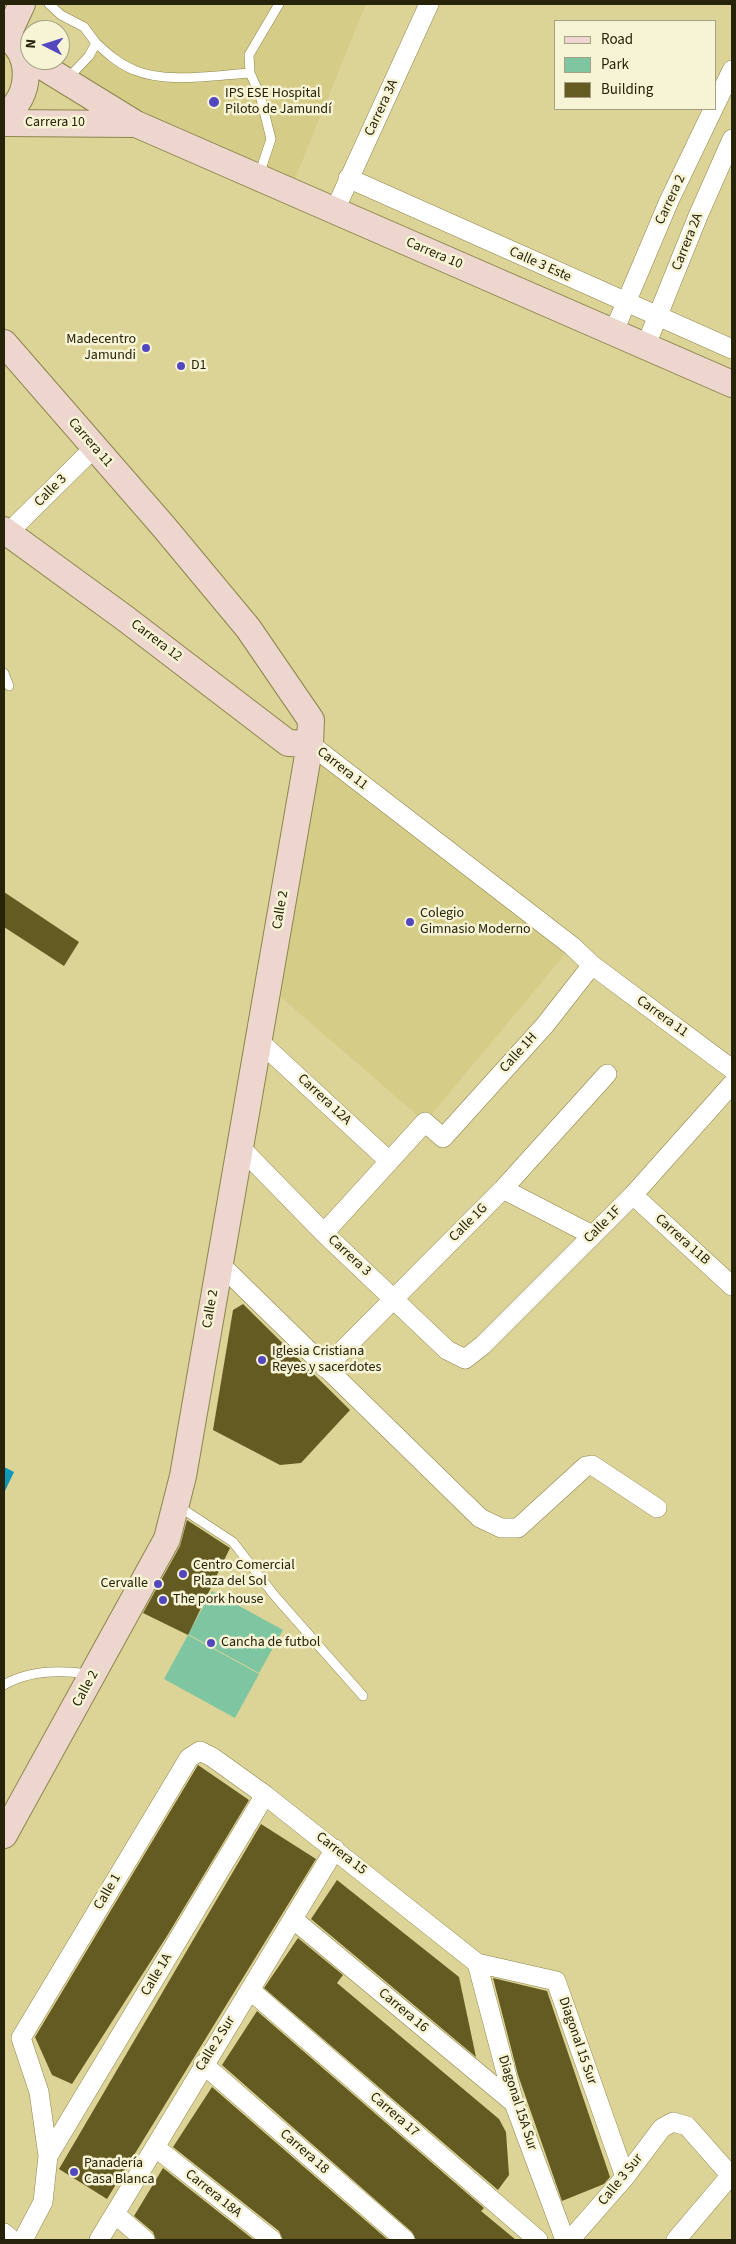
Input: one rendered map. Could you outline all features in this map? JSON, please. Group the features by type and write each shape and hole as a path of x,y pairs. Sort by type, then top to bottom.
{"main road":[{"path":"4,116 18,103 25,87 26,70 19,49 22,4"},
{"name":"Carrera 10","path":"19,49 136,124 732,384"},
{"name":"Carrera 10","path":"4,122 136,124"},
{"name":"Carrera 11","path":"4,343 248,628 312,720 310,744"},
{"name":"Carrera 12","path":"5,535 126,619 288,743 310,744"},
{"name":"Calle 2","path":"4,1835 167,1539 183,1476 310,744"}],"street":[{"name":"Carrera 3A","path":"334,212 429,4"},
{"name":"Carrera 2","path":"716,103 732,70"},
{"name":"Carrera 2","path":"614,332 669,201 713,110"},
{"name":"Carrera 2A","path":"646,345 698,216 732,140"},
{"name":"Calle 3 Este","path":"348,178 732,350"},
{"name":"Calle 3","path":"5,535 94,448"},
{"name":"Carrera 11","path":"310,744 572,946 592,965 732,1069"},
{"name":"Calle 1H","path":"389,1161 426,1122 443,1138 545,1025 592,965"},
{"name":"Carrera 12A","path":"258,1040 389,1161"},
{"name":"Calle 1G","path":"325,1368 503,1189 607,1074"},
{"name":"Calle 1F","path":"465,1359 483,1346 633,1195 732,1084"},
{"name":"Carrera 3","path":"239,1146 324,1233 447,1350 465,1359"},
{"path":"324,1233 389,1161"},
{"path":"503,1189 592,1235"},
{"name":"Carrera 11B","path":"633,1195 732,1286"},
{"path":"219,1263 480,1518 501,1528 518,1528 586,1466 592,1465 657,1508"},
{"name":"Carrera 15","path":"200,1751 212,1757 265,1795 335,1848 477,1963"},
{"name":"Calle 1","path":"48,2156 39,2092 20,2038 189,1758 200,1751"},
{"name":"Calle 1A","path":"48,2156 265,1795"},
{"name":"Calle 2 Sur","path":"99,2240 203,2064 250,1990 335,1848"},
{"name":"Carrera 16","path":"293,1919 514,2104"},
{"name":"Diagonal 15A Sur","path":"477,1963 514,2104 565,2240"},
{"name":"Diagonal 15 Sur","path":"477,1963 556,1981 625,2178"},
{"name":"Carrera 17","path":"250,1990 538,2240"},
{"name":"Carrera 18","path":"203,2064 405,2240"},
{"name":"Calle 3 Sur","path":"570,2240 625,2178 662,2128 673,2122 687,2126 731,2176"},
{"name":"Carrera 18A","path":"155,2147 272,2240"},
{"path":"23,2240 43,2202 48,2156"},
{"path":"676,2240 731,2176"},
{"path":"115,2214 145,2240"},
{"path":"4,2233 12,2240"}],"lane":[{"path":"49,4 61,15 84,27 96,44 116,61 135,71 152,76 184,77 250,73"},
{"path":"259,178 271,138 260,95 250,73 249,55 279,4"},
{"path":"66,80 89,56 96,44"},
{"path":"4,674 9,686"},
{"path":"176,1504 233,1542 274,1596 363,1696"},
{"path":"4,1685 15,1678 58,1670 93,1675"}],"shaded area":[{"name":"IPS ESE Hospital Piloto de Jamundí","path":"49,4 366,4 290,191 66,80 96,43 84,27"},
{"name":"Colegio Gimnasio Moderno","path":"310,744 572,946 425,1122 268,986"}],"green space":[{"path":"212,1591 283,1630 259,1673 188,1634"},
{"path":"188,1635 259,1674 235,1718 164,1679"}],"water":[{"path":"4,1467 14,1472 4,1493"}],"building":[{"path":"4,892 79,942 64,966 4,927"},
{"name":"Iglesia Cristiana Reyes y sacerdotes","path":"243,1304 350,1410 301,1463 280,1465 213,1430 233,1310"},
{"name":"Centro Comercial Plaza del Sol","path":"187,1520 230,1548 188,1635 143,1613 180,1546"},
{"path":"198,1765 249,1800 167,1936 72,2084 52,2075 35,2037"},
{"path":"261,1824 316,1859 107,2199 59,2169"},
{"path":"337,1880 459,1977 476,2057 311,1919"},
{"path":"298,1938 343,1975 337,1983 499,2119 506,2132 509,2175 498,2190 264,1988"},
{"path":"493,1978 547,1991 610,2177 604,2184 562,2201 518,2075"},
{"path":"257,2011 484,2208 481,2211 516,2240 416,2240 412,2232 222,2065"},
{"path":"212,2087 388,2240 283,2240 279,2231 173,2147"},
{"path":"163,2168 254,2240 156,2240 153,2232 134,2216"}],"place":[{"name":"IPS ESE Hospital Piloto de Jamundí","path":"214,102"},
{"name":"Madecentro Jamundi","path":"146,348"},
{"name":"D1","path":"181,366"},
{"name":"Colegio Gimnasio Moderno","path":"410,922"},
{"name":"Iglesia Cristiana Reyes y sacerdotes","path":"262,1360"},
{"name":"Centro Comercial Plaza del Sol","path":"183,1574"},
{"name":"Cervalle","path":"158,1584"},
{"name":"The pork house","path":"163,1600"},
{"name":"Cancha de futbol","path":"211,1643"},
{"name":"Panadería Casa Blanca","path":"74,2172"}]}
